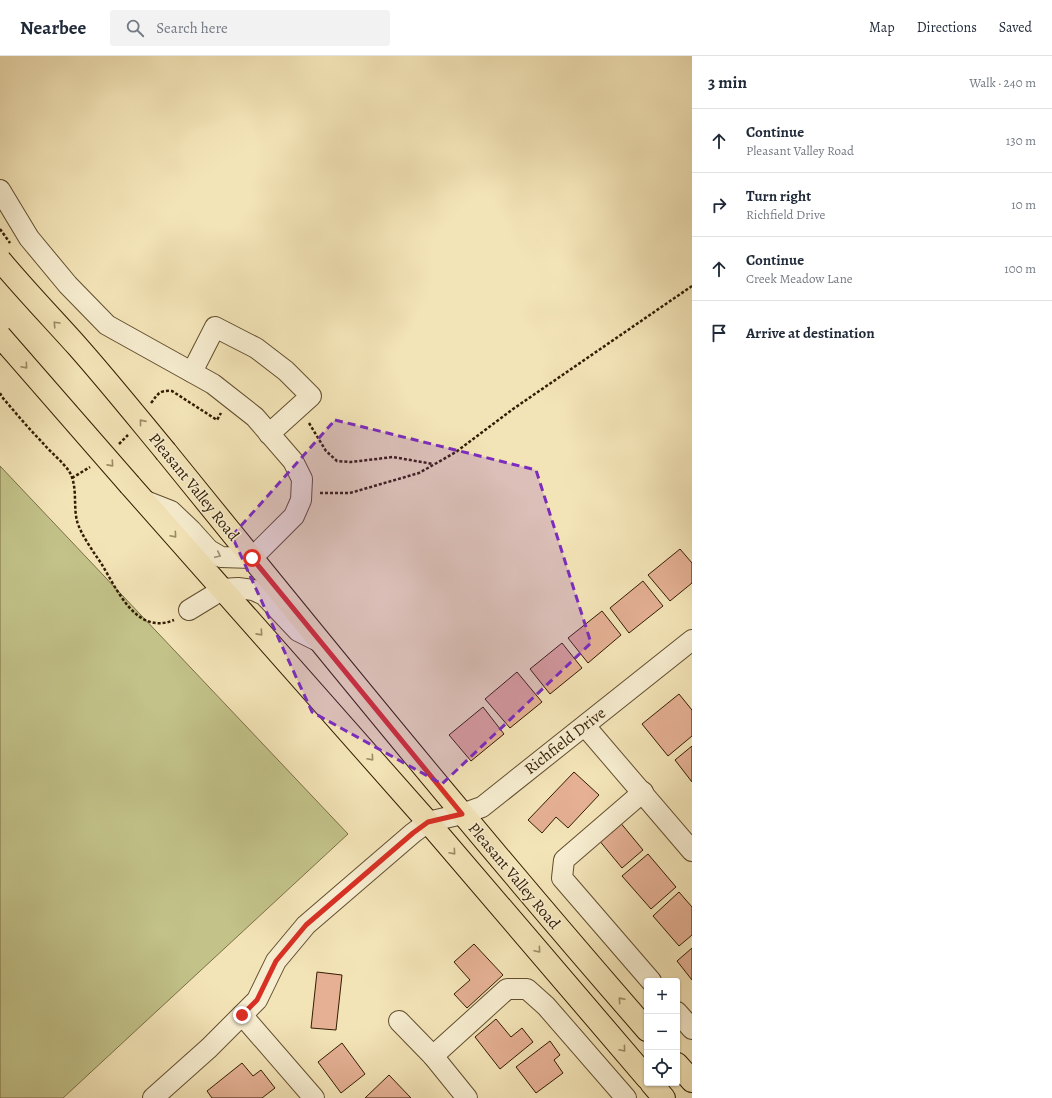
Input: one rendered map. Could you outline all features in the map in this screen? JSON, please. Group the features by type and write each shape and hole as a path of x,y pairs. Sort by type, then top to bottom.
{"main road":[{"name":"Pleasant Valley Road","path":"0,260 25,290 78,346 111,385 462,814 544,912 644,1027"},
{"name":"Pleasant Valley Road","path":"0,336 221,589 428,822 644,1074"},
{"path":"680,1067 692,1081"},
{"path":"654,1086 664,1098"}],"street":[{"path":"0,190 30,238 68,285 107,325 213,384 230,397 255,417 270,434 293,461 302,479 301,500 294,516 252,558 221,557 209,550 192,530 171,512 136,492"},
{"path":"192,372 215,327 256,348 286,371 311,396 270,434"},
{"path":"189,610 221,589 238,588 253,590 264,595 298,631 322,643"},
{"name":"Richfield Drive","path":"428,822 462,814 482,807 585,726 688,650"},
{"path":"585,726 692,851"},
{"path":"643,792 564,860 562,878 648,978"},
{"path":"159,1096 257,1000 276,961 306,925 413,833 428,822"},
{"path":"433,1056 507,989 527,988 546,1006 626,1098"},
{"path":"679,1014 692,1029"},
{"path":"242,1015 314,1098"},
{"path":"399,1021 433,1056 467,1098"}],"path":[{"path":"301,492 350,493 420,473 456,452 513,409 692,286"},
{"path":"150,405 158,393 172,391 217,420 222,411 226,413"},
{"path":"0,393 68,471 74,484 78,523 124,603 139,616 154,624 167,623 181,617 189,610"},
{"path":"299,407 326,451 337,461 351,462 393,458 434,464"},
{"path":"117,446 130,433"},
{"path":"72,478 91,467"}],"highlighted area":[{"path":"335,420 536,470 591,643 442,784 312,712 232,536"}],"green space":[{"path":"0,466 348,834 63,1098 0,1098"}],"building":[{"path":"680,549 692,563 692,583 670,601 648,575"},
{"path":"643,581 663,606 629,633 610,608"},
{"path":"602,611 621,635 588,663 568,638"},
{"path":"562,643 582,668 550,694 530,669"},
{"path":"517,672 542,702 510,728 485,699"},
{"path":"679,694 692,710 692,736 668,756 642,724"},
{"path":"483,707 504,734 471,761 449,735"},
{"path":"692,746 692,782 675,760"},
{"path":"574,772 599,795 568,828 556,817 542,833 528,820"},
{"path":"619,821 643,850 622,868 598,839"},
{"path":"648,854 676,887 651,909 622,876"},
{"path":"679,892 692,907 692,935 679,946 653,916"},
{"path":"474,944 503,975 467,1008 454,994 470,980 454,962"},
{"path":"692,948 692,980 677,961"},
{"path":"317,972 342,975 336,1030 311,1028"},
{"path":"496,1019 511,1037 522,1028 533,1042 500,1069 475,1037"},
{"path":"550,1041 560,1055 554,1060 563,1073 536,1093 516,1067"},
{"path":"342,1043 365,1074 341,1093 318,1062"},
{"path":"242,1063 253,1076 261,1070 275,1088 262,1098 212,1098 207,1091"},
{"path":"389,1075 411,1098 365,1098"}],"route":[{"path":"242,1015 257,1000 276,961 306,925 413,833 428,822 462,814 252,558"}]}
